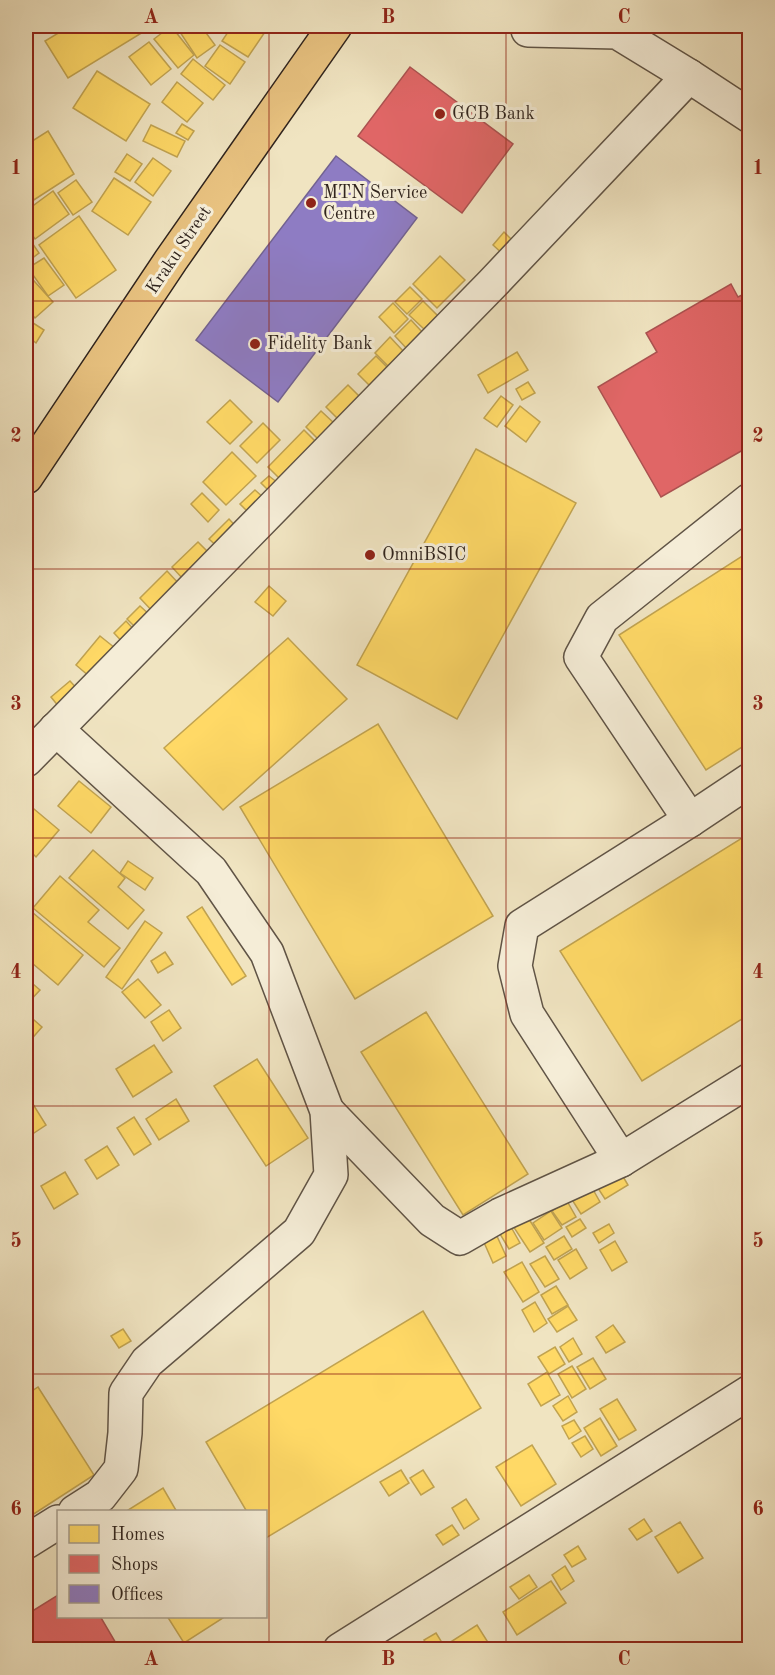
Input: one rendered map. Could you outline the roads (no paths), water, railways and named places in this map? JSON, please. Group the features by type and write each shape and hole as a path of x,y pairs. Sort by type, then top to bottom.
{"main road":[{"name":"Kraku Street","path":"26,477 178,250 335,26"}],"street":[{"path":"527,27 621,29 750,116"},
{"path":"26,760 484,292 689,76"},
{"path":"690,820 581,657 602,618 750,500"},
{"path":"56,729 211,871 267,953 327,1111 331,1175 299,1232 147,1362 126,1393 121,1469 100,1496 78,1510"},
{"path":"621,1160 527,1014 515,966 522,926 750,780"},
{"path":"327,1111 432,1220 460,1238 500,1215 621,1160 750,1080"},
{"path":"340,1650 750,1392"},
{"path":"26,1542 57,1523"}],"place":[{"name":"GCB Bank","path":"440,114"},
{"name":"MTN Service Centre","path":"311,203"},
{"name":"Fidelity Bank","path":"255,344"},
{"name":"OmniBSIC","path":"370,555"}]}
